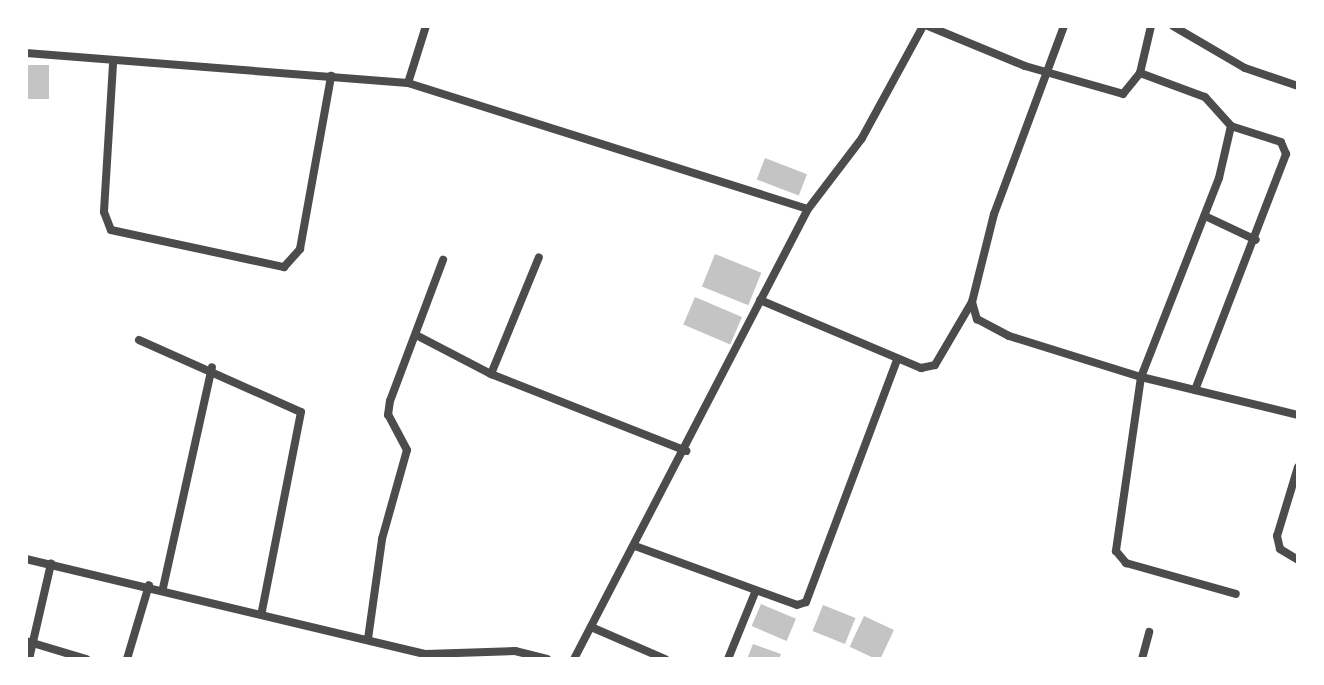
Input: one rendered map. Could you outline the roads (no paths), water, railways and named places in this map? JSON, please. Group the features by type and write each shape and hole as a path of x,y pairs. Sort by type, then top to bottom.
{"street":[{"path":"408,83 426,26"},
{"path":"574,659 686,451 808,209 862,138 925,26 1044,72 1123,94 1140,73 1151,26"},
{"path":"760,300 897,360 935,365 972,302 1044,72 1064,26"},
{"path":"1173,26 1245,68 1298,86"},
{"path":"26,53 113,64 408,83 808,209"},
{"path":"113,64 104,212 111,230 284,267 300,249 331,76"},
{"path":"1140,73 1205,97 1231,126 1285,147 1256,240 1195,390"},
{"path":"1231,126 1205,216 1141,377 1119,559 1236,594"},
{"path":"1205,216 1256,240"},
{"path":"491,374 539,257"},
{"path":"368,639 382,539 407,450 388,415 390,401 443,260"},
{"path":"972,302 990,329 1141,377 1298,415"},
{"path":"416,335 491,374 686,451"},
{"path":"139,340 212,367 301,412 262,610"},
{"path":"635,546 797,605 815,592 897,360"},
{"path":"163,588 212,367"},
{"path":"1298,467 1277,536 1280,549 1298,560"},
{"path":"26,559 262,610 368,639 461,658 515,651 547,659"},
{"path":"29,659 29,642 51,564"},
{"path":"127,659 149,585"},
{"path":"728,659 756,590"},
{"path":"591,627 665,659"},
{"path":"1142,659 1149,632"},
{"path":"29,642 86,659"}]}
